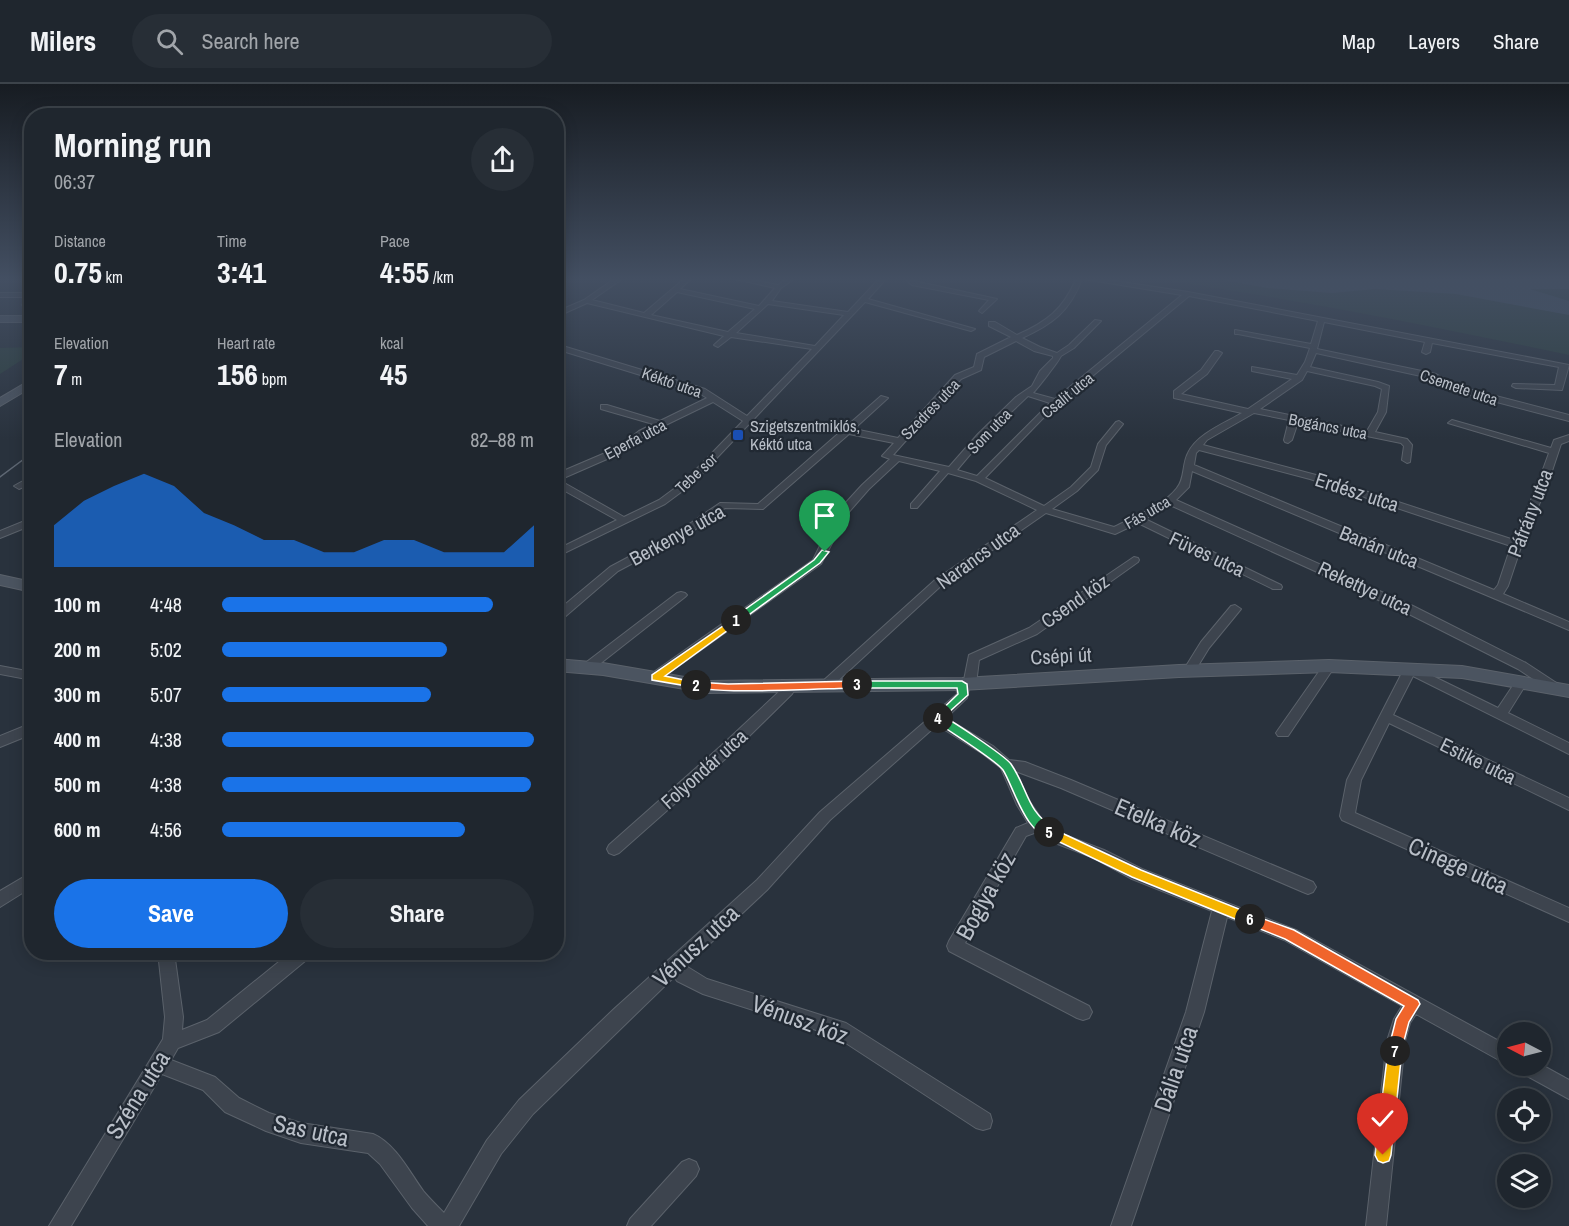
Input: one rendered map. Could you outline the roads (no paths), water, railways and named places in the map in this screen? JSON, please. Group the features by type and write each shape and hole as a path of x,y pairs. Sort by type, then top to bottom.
{"street":[{"path":"722,332 817,348"},
{"name":"Tebe sor","path":"564,550 662,502 689,482 832,332"},
{"path":"1007,332 1042,352 1057,355"},
{"name":"Szedres utca","path":"656,677 817,562 825,552 839,519 892,457 899,441 958,377 978,368 980,356 1028,332"},
{"name":"Som utca","path":"915,506 981,436 1019,399 1035,387 1043,373 1057,359 1057,355 1063,355 1086,332"},
{"name":"Csalit utca","path":"979,479 1046,410 1142,332"},
{"name":"Csemete utca","path":"1239,332 1433,376 1455,388 1569,418"},
{"path":"1196,446 1204,438 1252,411 1299,378 1318,332"},
{"path":"1369,341 1371,332"},
{"path":"1395,332 1566,367 1559,388 1516,386"},
{"path":"718,345 729,334"},
{"path":"1426,352 1430,339"},
{"name":"Kéktó utca","path":"564,348 670,380 714,398 748,420"},
{"name":"Bogáncs utca","path":"1218,353 1204,372 1177,393 1177,396 1404,441 1408,445 1407,460"},
{"path":"1305,368 1378,384 1386,388 1383,403 1370,434"},
{"path":"1255,369 1299,378"},
{"path":"0,403 24,387"},
{"name":"Som utca","path":"1028,394 1057,402"},
{"name":"Eperfa utca","path":"564,476 620,450 642,433 714,398"},
{"name":"Berkenye utca","path":"564,611 614,569 689,529 723,505 760,507 884,398"},
{"path":"604,407 662,424"},
{"path":"1288,440 1294,419"},
{"path":"1452,423 1552,451"},
{"name":"Narancs utca","path":"827,684 939,582 1074,489 1095,468 1102,444 1119,424"},
{"path":"849,431 899,441"},
{"name":"Páfrány utca","path":"1496,595 1503,586 1517,544 1542,486 1552,451 1557,442 1569,438"},
{"name":"Fás utca","path":"892,457 979,479 1043,509 1115,531 1170,501 1184,488 1196,446"},
{"name":"Erdész utca","path":"1196,446 1313,477 1517,544"},
{"name":"Banán utca","path":"1190,467 1569,626"},
{"path":"19,486 24,483"},
{"path":"564,485 625,521"},
{"name":"Rekettye utca","path":"1170,501 1409,609 1522,666 1562,689"},
{"name":"Füves utca","path":"1138,519 1277,587"},
{"path":"0,535 24,524"},
{"name":"Csend köz","path":"966,684 973,658 1033,631 1134,560"},
{"path":"0,580 24,585"},
{"path":"588,667 681,595"},
{"path":"1189,671 1205,645 1235,609"},
{"name":"Csépi út","path":"564,665 656,677 708,687 966,684 1189,671 1329,666 1462,672 1562,689"},
{"path":"1283,733 1329,666"},
{"path":"1387,717 1410,669 1569,749"},
{"path":"0,670 24,674"},
{"path":"1500,714 1522,681"},
{"name":"Vénusz utca","path":"448,1226 494,1147 526,1107 620,1015 762,885 825,816 963,695 966,684"},
{"name":"Folyondár utca","path":"614,849 727,749 788,691 791,685"},
{"name":"Estike utca","path":"1387,717 1569,804"},
{"name":"Cinege utca","path":"1387,717 1354,780 1347,816 1569,915"},
{"path":"938,719 988,750 1006,765 1024,805 1038,825 1060,839 1221,908 1290,934 1497,1050"},
{"path":"0,742 24,732"},
{"name":"Etelka köz","path":"1006,765 1020,766 1066,784 1308,887"},
{"name":"Boglya köz","path":"1038,825 1021,832 955,945 1083,1012"},
{"path":"0,900 24,884"},
{"name":"Dália utca","path":"1121,1226 1195,1012 1221,908"},
{"name":"Széna utca","path":"59,1226 172,1041 174,1017 167,960"},
{"path":"172,1041 213,1026 294,960"},
{"name":"Vénusz köz","path":"675,966 683,975 703,986 840,1029 983,1120"},
{"path":"1376,1226 1396,1041 1403,1019 1413,1004"},
{"name":"Sas utca","path":"158,1064 209,1083 232,1105 266,1122 301,1133 373,1144 387,1156 418,1201 442,1226"},
{"path":"1544,1076 1569,1090"},
{"path":"637,1226 688,1169"}],"tram line":[{"path":"0,477 24,459"}],"place":[{"name":"Szigetszentmiklós, Kéktó utca","path":"738,435"}]}
